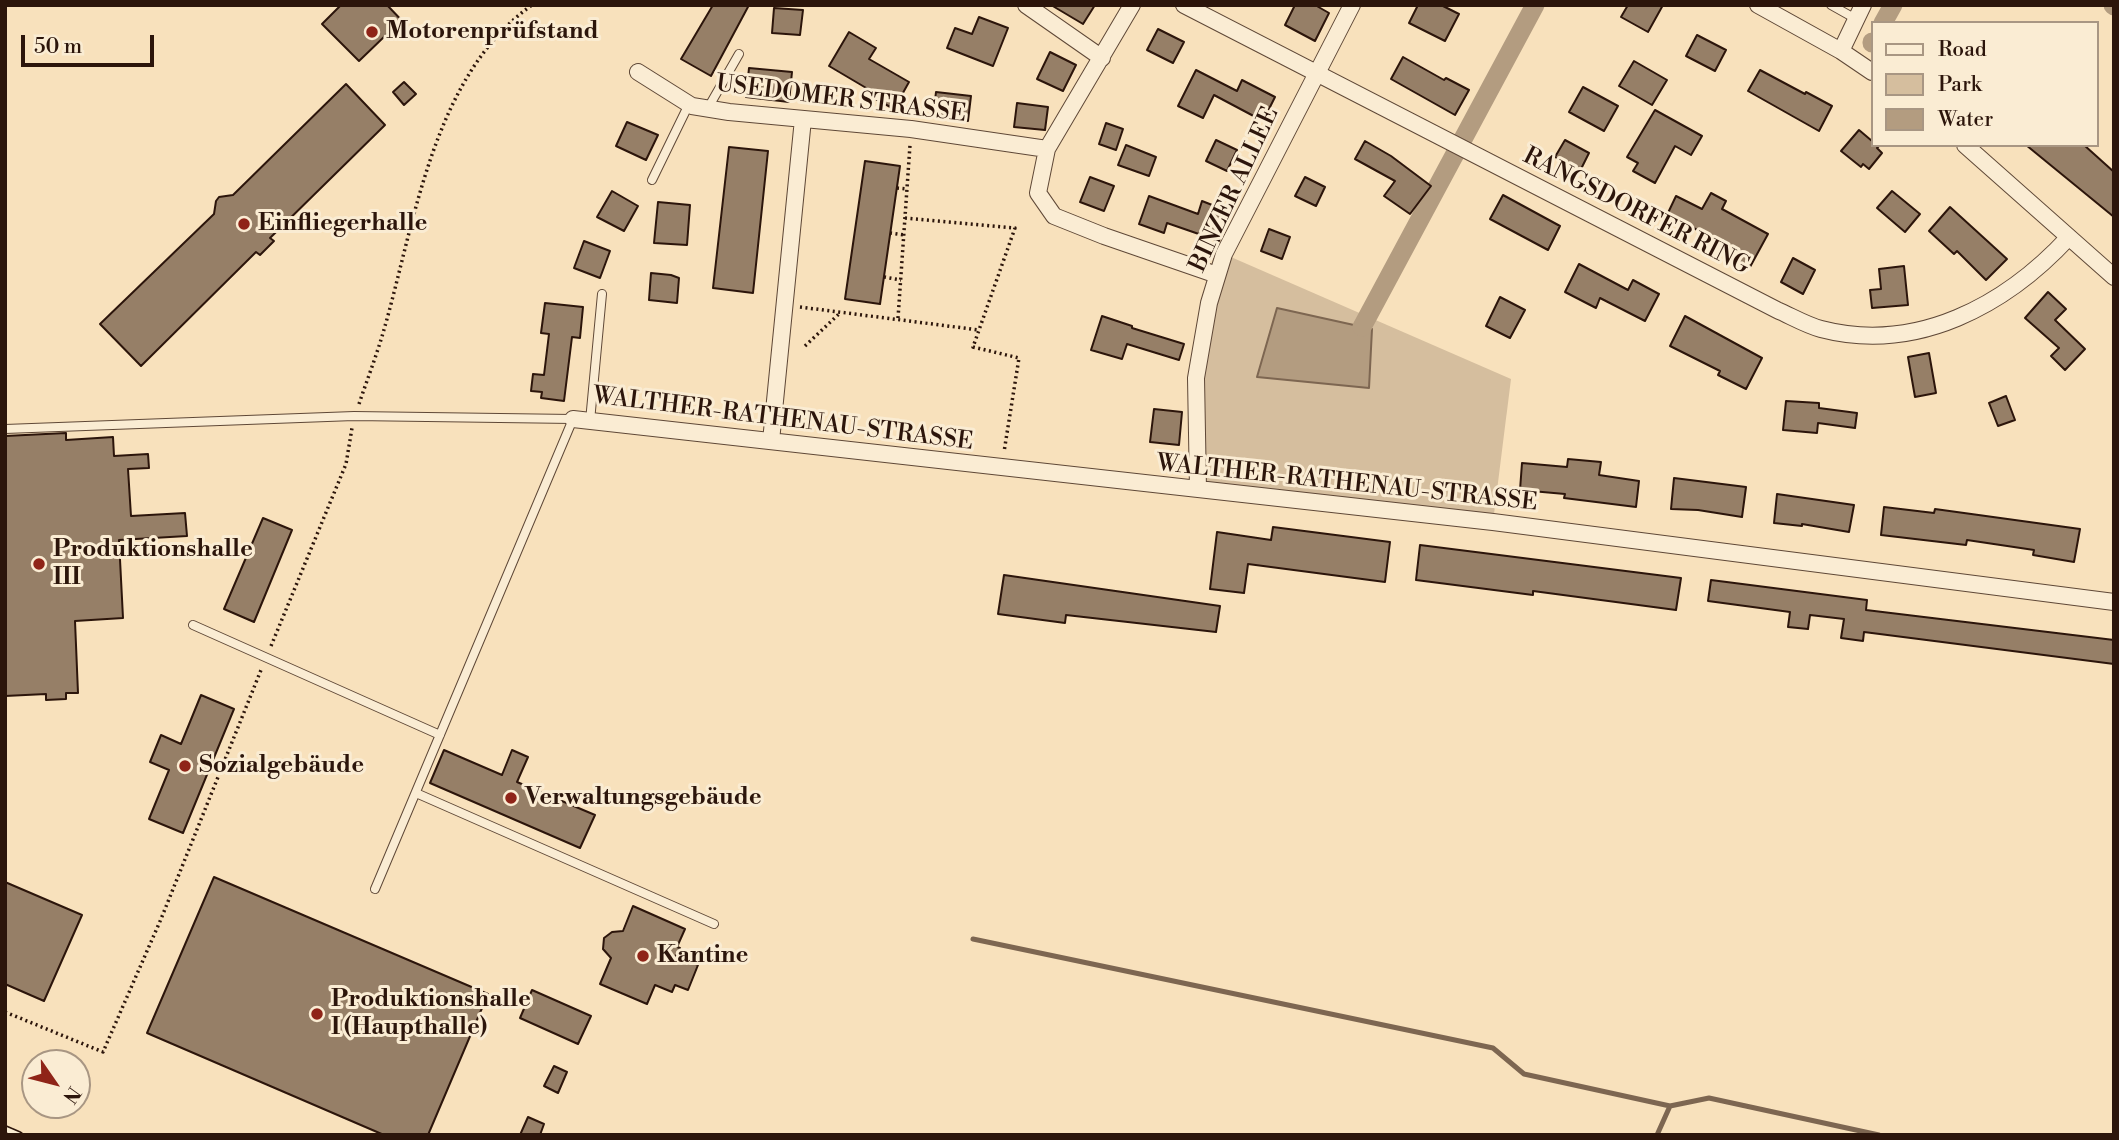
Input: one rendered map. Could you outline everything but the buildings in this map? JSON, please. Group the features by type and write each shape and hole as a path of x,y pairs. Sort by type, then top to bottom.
{"street":[{"path":"1026,5 1102,58"},
{"path":"1132,5 1047,149 1038,194 1054,216 1217,275"},
{"name":"RANGSDORFER RING","path":"1184,5 1777,310 1821,329 1864,335 1909,333 1956,320 1993,300 2030,275 2069,237"},
{"name":"BINZER ALLEE","path":"1198,489 1196,379 1209,303 1217,275 1224,254 1352,5"},
{"path":"1758,5 1841,51 1870,71"},
{"path":"1841,51 1860,12"},
{"name":"USEDOMER STRASSE","path":"638,72 690,104 708,108 911,129 1047,149"},
{"path":"771,441 803,119"},
{"path":"1967,147 2114,277"},
{"name":"WALTHER-RATHENAU-STRASSE","path":"582,420 1493,523 2114,602"}],"lane":[{"path":"1832,5 1860,12"},
{"path":"708,108 739,54"},
{"path":"652,180 690,104"},
{"path":"375,889 440,735 582,420 602,295"},
{"path":"5,429 354,416 582,420"},
{"path":"193,625 440,735"},
{"path":"416,793 714,924"}],"path":[{"path":"5,1012 103,1052 161,919 346,464 354,416 383,334 403,253 435,147 471,71 491,44 532,5"},
{"path":"898,318 911,129"},
{"path":"897,188 907,189"},
{"path":"905,218 1015,228 973,348 1018,359 1002,468"},
{"path":"890,233 904,235"},
{"path":"884,277 901,279"},
{"path":"784,305 979,330"},
{"path":"805,346 841,312"}],"green space":[{"path":"1224,254 1511,379 1493,522 1198,489 1196,378"}],"water":[{"path":"1277,308 1372,329 1369,388 1257,377"}],"waterway":[{"path":"1362,327 1535,5"},
{"path":"1884,21 1893,5"},
{"path":"973,939 1493,1048 1524,1074 1670,1106 1709,1098 1879,1135"},
{"path":"1657,1135 1670,1106"}],"railway":[{"path":"5,1129 19,1135"}],"place":[{"name":"Motorenprüfstand","path":"372,32"},
{"name":"Einfliegerhalle","path":"244,224"},
{"name":"Produktionshalle III","path":"39,564"},
{"name":"Sozialgebäude","path":"185,766"},
{"name":"Verwaltungsgebäude","path":"511,798"},
{"name":"Kantine","path":"643,956"},
{"name":"Produktionshalle I (Haupthalle)","path":"317,1014"}]}
